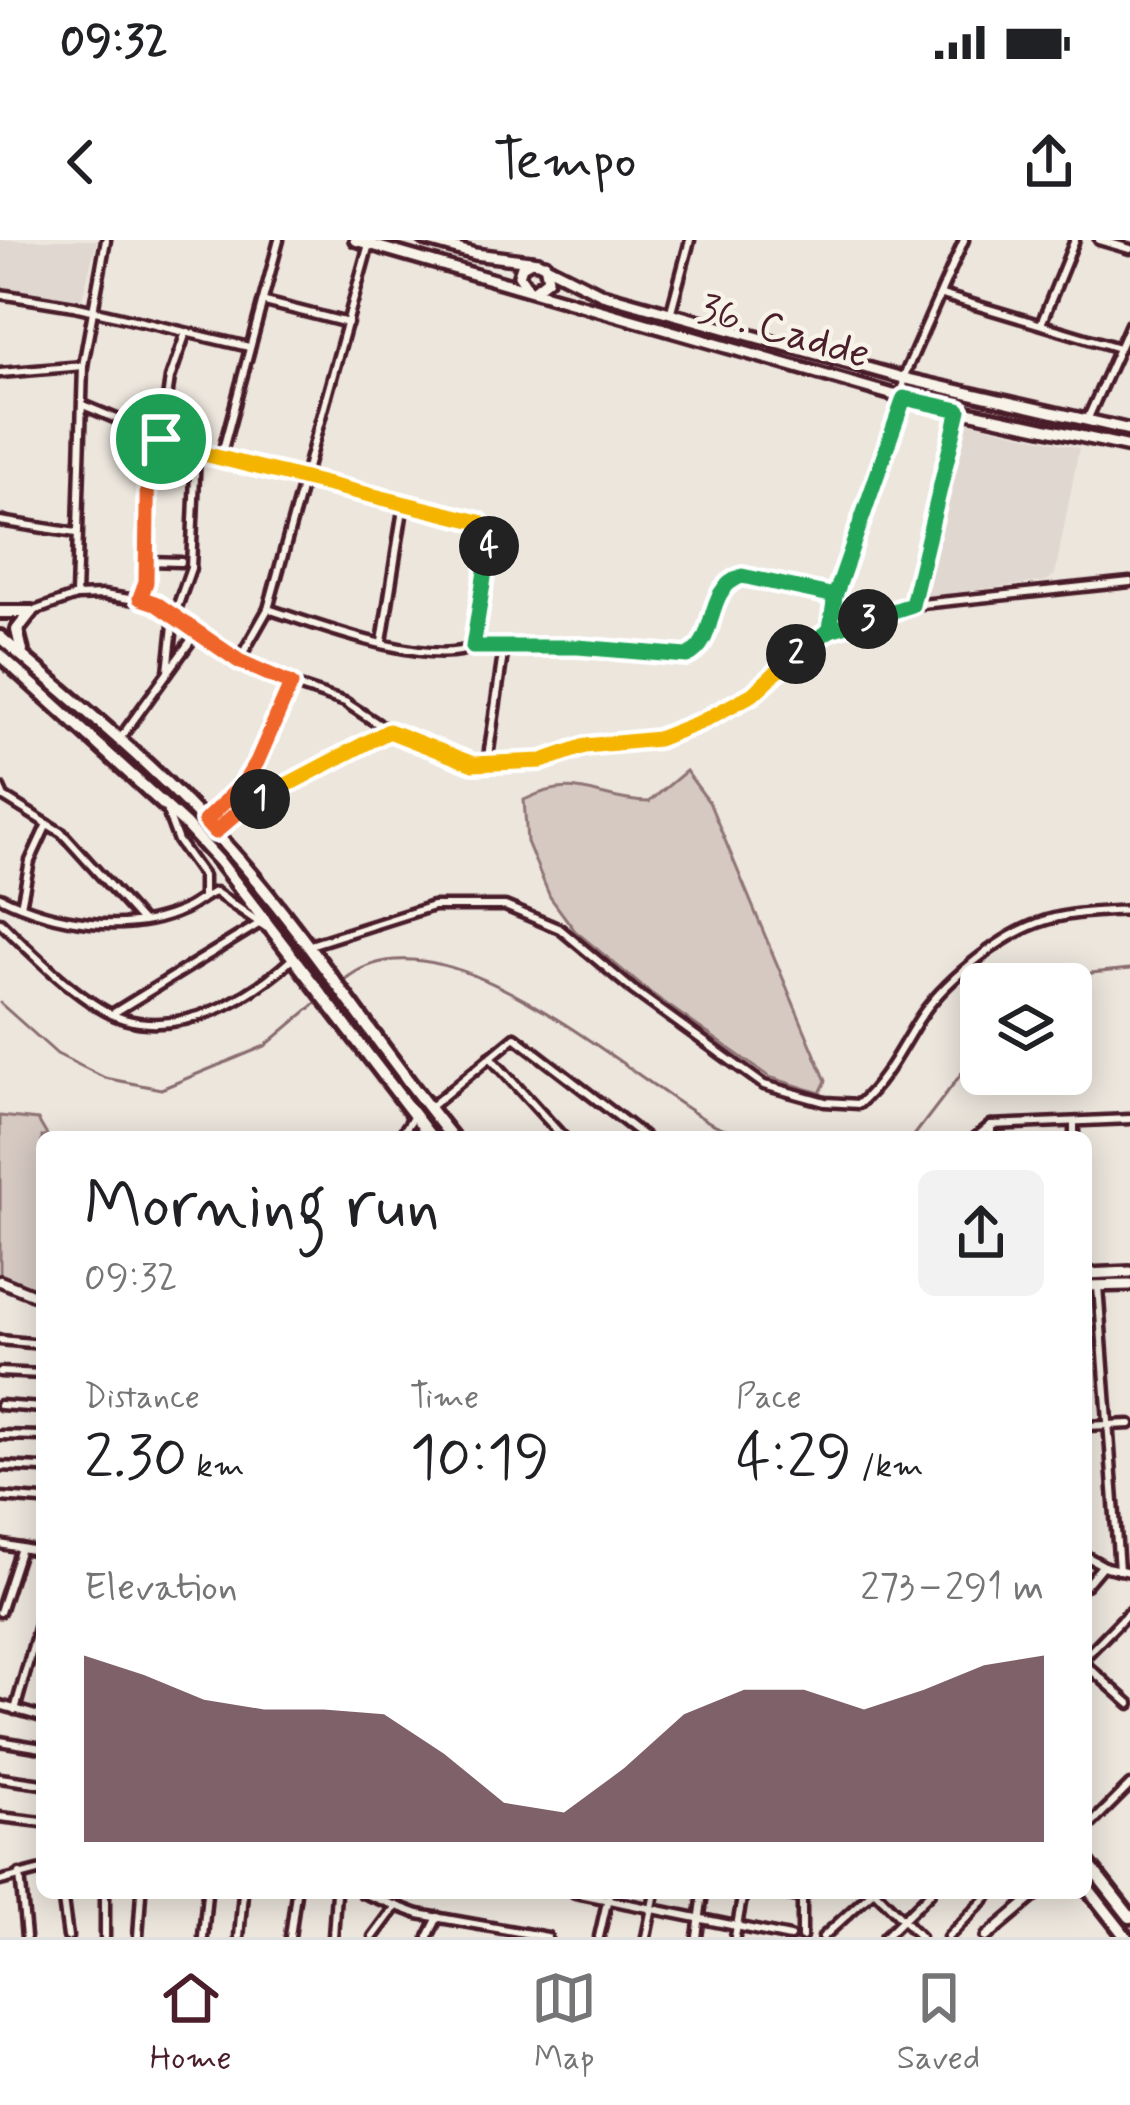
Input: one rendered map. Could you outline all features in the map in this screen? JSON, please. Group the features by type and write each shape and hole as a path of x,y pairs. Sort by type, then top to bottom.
{"main road":[{"name":"36. Cadde","path":"355,240 904,398 1130,447"},
{"path":"425,240 475,254 531,261 602,294 903,378 1130,430"},
{"path":"531,261 519,275 531,289 548,279 544,265"},
{"path":"0,612 32,612"},
{"path":"26,660 16,640 17,630 32,612"},
{"path":"0,637 119,740 215,832 447,1131"},
{"path":"0,656 219,861 426,1131"},
{"path":"1092,1274 1130,1272"},
{"path":"1092,1286 1130,1285"},
{"path":"1092,1870 1130,1917"},
{"path":"1092,1894 1126,1937"}],"street":[{"path":"76,596 83,366 106,240"},
{"path":"221,457 279,240"},
{"path":"671,311 690,240"},
{"path":"830,630 835,596 904,398 903,378 964,240"},
{"path":"1041,324 1075,240"},
{"path":"1100,240 1130,249"},
{"path":"239,661 268,609 369,244"},
{"path":"0,294 249,347"},
{"path":"942,296 1119,348"},
{"path":"264,302 348,323"},
{"path":"1087,420 1130,323"},
{"path":"161,439 170,378 185,335"},
{"path":"0,373 83,366"},
{"path":"83,405 196,452 479,522 490,536 473,647"},
{"path":"912,605 959,410"},
{"path":"140,598 146,582 148,435"},
{"path":"168,672 174,616 191,568 196,452"},
{"path":"382,643 404,503"},
{"path":"0,521 76,533"},
{"path":"147,561 182,562"},
{"path":"268,609 382,643 437,652 461,653 473,647 578,647 687,656 702,644 715,601 729,580 742,576 835,596"},
{"path":"32,612 76,596 140,598 155,603 239,661 345,702 389,731 457,760 487,764 542,761 585,746 658,739 753,694 830,630 912,605 1130,582"},
{"path":"119,740 197,632"},
{"path":"487,764 504,647"},
{"path":"205,821 243,784 257,762 291,684"},
{"path":"215,832 245,806 389,731"},
{"path":"0,788 4,797 62,833 142,920"},
{"path":"160,801 178,841 203,875 203,896"},
{"path":"21,907 31,861 47,824"},
{"path":"0,897 82,922 142,920 181,911 203,896 223,895 241,913 281,937"},
{"path":"310,949 433,906 505,906 560,929 633,990 764,1085 826,1102 860,1104 877,1088 941,989 1003,943 1038,923 1089,912 1130,910"},
{"path":"0,922 46,966 112,1013 148,1022 197,1016 241,999 298,960"},
{"path":"112,1013 259,924"},
{"path":"429,1108 514,1036 637,1131"},
{"path":"490,1057 558,1131"},
{"path":"404,1131 414,1116"},
{"path":"984,1131 991,1125 1130,1119"},
{"path":"1074,1123 1074,1131"},
{"path":"991,1125 991,1131"},
{"path":"0,1280 36,1295"},
{"path":"1092,1286 1119,1570"},
{"path":"0,1340 36,1343"},
{"path":"0,1372 36,1374"},
{"path":"0,1405 36,1408"},
{"path":"1092,1426 1130,1424"},
{"path":"0,1435 36,1436"},
{"path":"0,1466 36,1468"},
{"path":"0,1497 36,1500"},
{"path":"0,1544 36,1551"},
{"path":"0,1612 21,1548"},
{"path":"1092,1560 1130,1572"},
{"path":"1092,1578 1102,1566"},
{"path":"1092,1650 1130,1611"},
{"path":"15,1710 36,1635"},
{"path":"1092,1670 1130,1704"},
{"path":"1120,1695 1130,1684"},
{"path":"0,1705 36,1715"},
{"path":"0,1741 36,1747"},
{"path":"0,1778 36,1783"},
{"path":"1092,1824 1128,1791"},
{"path":"0,1817 36,1821"},
{"path":"0,1881 36,1871"},
{"path":"20,1874 26,1937"},
{"path":"63,1899 68,1937"},
{"path":"105,1899 105,1937"},
{"path":"138,1937 141,1899"},
{"path":"203,1937 206,1899"},
{"path":"239,1937 242,1899"},
{"path":"290,1937 295,1899"},
{"path":"333,1937 336,1899"},
{"path":"377,1899 437,1917 489,1924 507,1933 547,1937"},
{"path":"373,1937 401,1899"},
{"path":"598,1937 608,1899"},
{"path":"616,1899 790,1937"},
{"path":"646,1937 654,1899"},
{"path":"697,1937 702,1899"},
{"path":"735,1937 742,1899"},
{"path":"802,1937 804,1899"},
{"path":"823,1937 867,1899"},
{"path":"880,1899 920,1937"},
{"path":"885,1937 924,1899"},
{"path":"948,1937 986,1899"},
{"path":"986,1937 1031,1899"},
{"path":"428,1937 437,1917"},
{"path":"484,1937 489,1924"}],"shaded area":[{"path":"0,240 97,240 81,302 0,289"},
{"path":"965,421 1079,448 1055,574 1047,581 924,597"},
{"path":"686,771 709,802 826,1081 820,1093 769,1077 645,989 575,931 550,897 527,842 524,800 543,792 573,789 649,802"},
{"path":"0,1116 38,1120 44,1131 36,1131 36,1292 0,1277"}],"waterway":[{"path":"343,981 383,962 429,962 480,978 583,1036 711,1123 734,1131"},
{"path":"1092,973 1130,969"},
{"path":"0,1003 57,1054 105,1078 161,1089 265,1046 335,987"},
{"path":"918,1131 960,1075"}],"route":[{"path":"161,439 148,435 146,582 140,598 155,603 239,661 291,684 257,762 243,784 205,821 215,832 245,806 389,731 457,760 518,764 585,746 658,739 753,694 830,630 835,596 904,398 959,410 912,605 830,630 835,596 742,576 719,590 702,644 687,656 578,647 473,647 490,536 487,527 161,439"}]}
